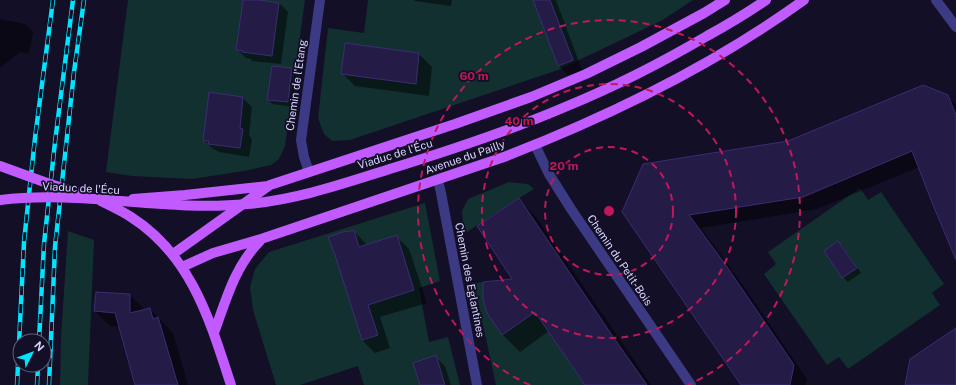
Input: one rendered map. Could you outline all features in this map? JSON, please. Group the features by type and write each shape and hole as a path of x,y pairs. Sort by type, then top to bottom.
{"main road":[{"path":"102,201 185,195 270,186 455,124 586,74 704,14 725,0"},
{"name":"Viaduc de l'Écu","path":"0,200 18,198 59,198 159,204 232,206 260,203 304,194 482,139 571,105 632,77 677,54 766,0"},
{"name":"Avenue du Pailly","path":"182,267 213,253 261,239 438,180 535,145 597,118 700,67 738,44 804,0"},
{"path":"0,166 102,201 131,217 148,229 162,242 173,254 198,293 214,333 231,385"},
{"path":"173,254 270,186"},
{"path":"214,333 236,274 247,255 261,239"}],"street":[{"name":"Chemin de l'Etang","path":"309,172 304,157 301,140 320,0"},
{"path":"936,0 956,27"},
{"name":"Chemin du Petit-Bois","path":"535,145 549,174 564,198 691,385"},
{"name":"Chemin des Eglantines","path":"438,180 477,385"}],"green space":[{"path":"128,0 305,0 285,146 279,159 271,165 192,179 132,176 106,172"},
{"path":"368,0 693,0 661,21 558,70 350,140 332,141 324,134 318,118 328,28 364,33"},
{"path":"509,182 528,184 534,189 464,234 462,211 468,199"},
{"path":"860,188 868,200 881,192 944,284 932,293 940,305 848,369 839,357 827,365 764,274 776,264 768,252"},
{"path":"425,203 440,281 419,288 429,342 448,337 460,385 364,385 358,366 300,385 276,385 253,310 250,287 255,269 269,252"},
{"path":"68,231 94,240 88,385 60,385 61,337"},
{"path":"505,280 516,284 585,385 496,385 474,283"}],"building":[{"path":"243,0 260,0 279,3 272,56 236,50"},
{"path":"533,0 550,0 573,60 558,66"},
{"path":"345,43 419,53 416,84 341,74"},
{"path":"272,66 292,68 288,102 267,100"},
{"path":"923,85 948,95 956,115 956,260 912,151 803,197 689,215 725,264 794,365 790,385 741,385 622,212 643,164 788,141"},
{"path":"209,92 243,97 240,128 243,129 240,148 208,144 209,141 203,141"},
{"path":"519,198 647,385 585,385 535,312 502,335 487,313 483,299 483,282 512,279 477,226"},
{"path":"354,230 359,247 397,235 414,290 368,305 378,335 362,340 328,237"},
{"path":"838,241 857,268 842,278 824,251"},
{"path":"96,292 130,294 130,313 150,308 153,319 158,317 178,385 135,385 115,313 94,311"},
{"path":"956,328 956,385 905,385 910,359"},
{"path":"436,355 445,385 420,385 413,363"}],"railway":[{"path":"17,385 24,242 35,138 53,0"},
{"path":"39,333 44,244 73,0"},
{"path":"49,385 55,247 74,72 84,0"},
{"path":"37,385 38,373"}]}
